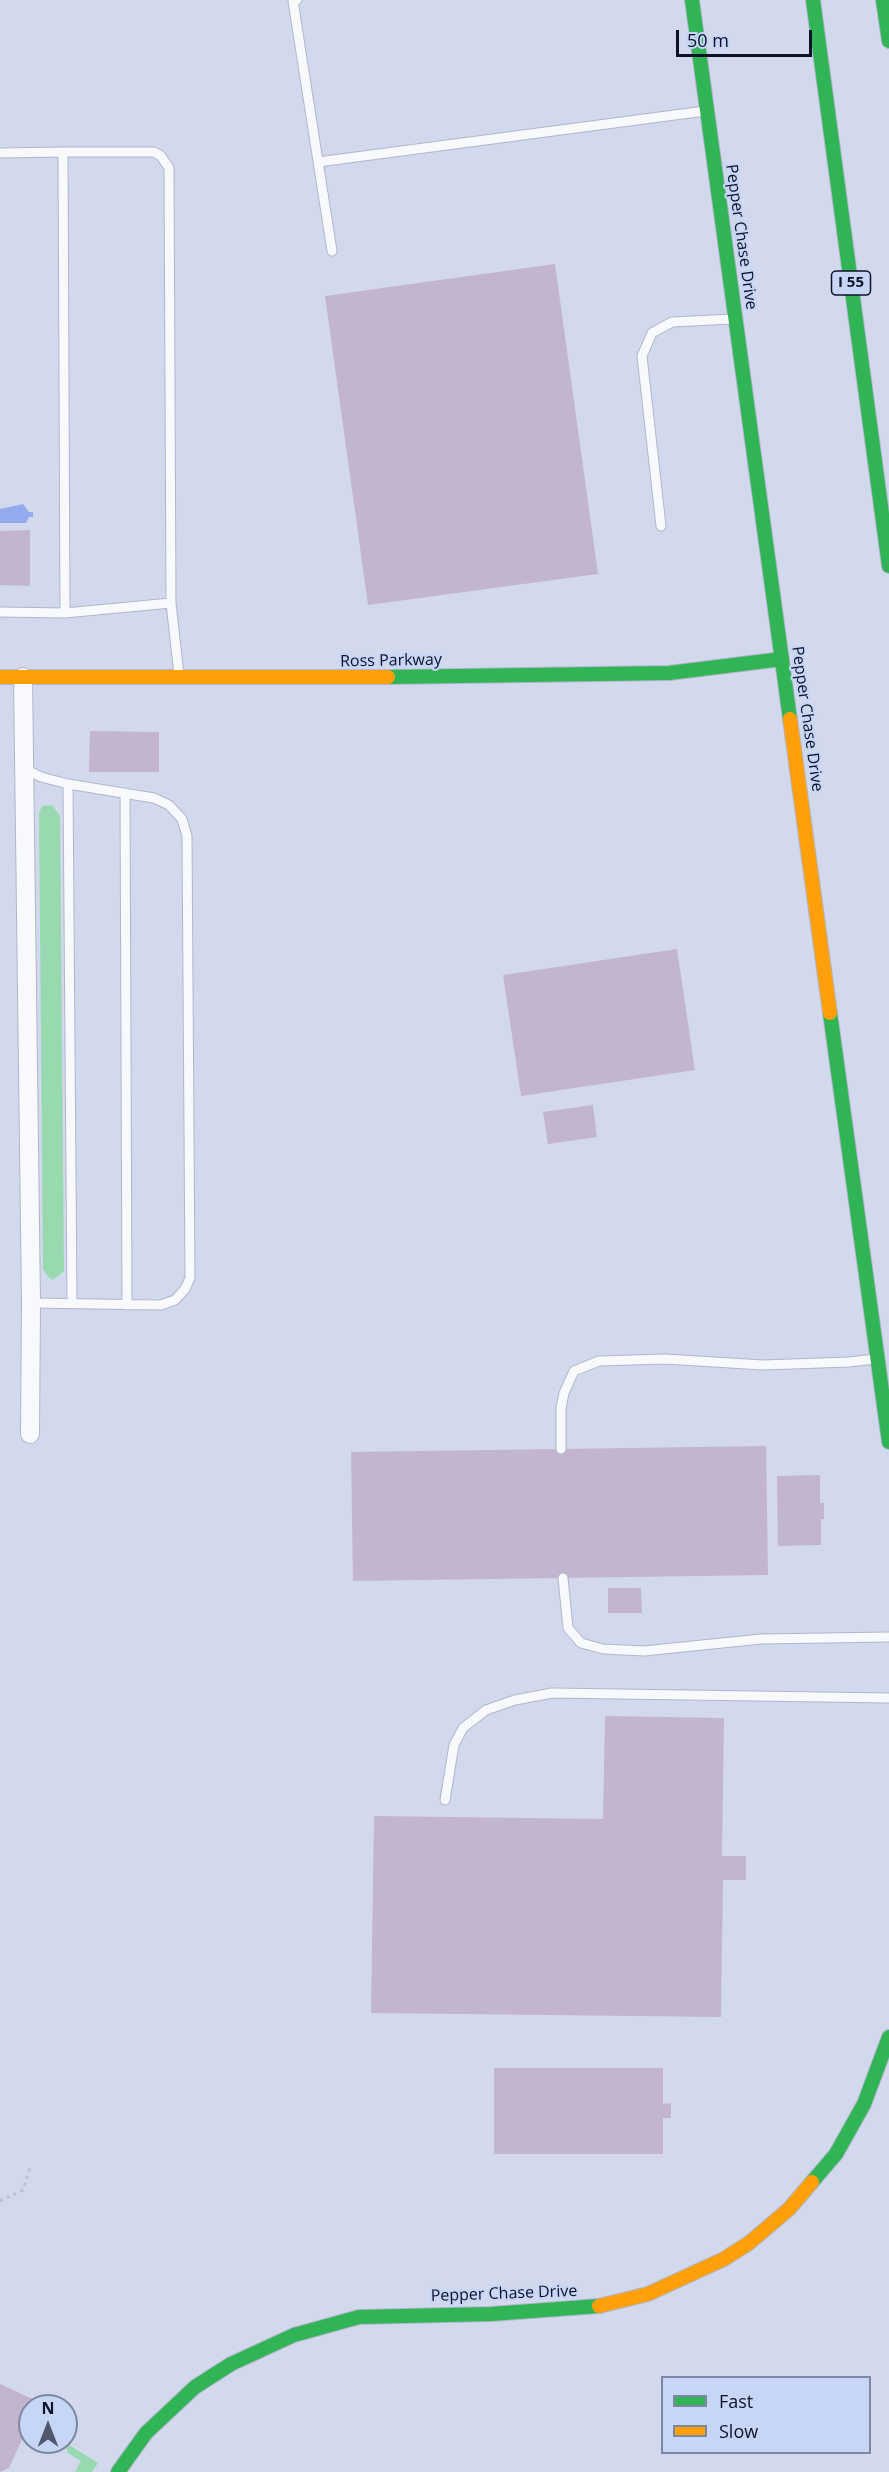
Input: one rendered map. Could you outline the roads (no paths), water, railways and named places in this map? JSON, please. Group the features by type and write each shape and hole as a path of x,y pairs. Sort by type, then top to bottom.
{"main road":[{"name":"Pepper Chase Drive","path":"692,0 889,1442"},
{"name":"I 55","path":"813,0 889,566"},
{"path":"884,0 889,41"},
{"name":"Ross Parkway","path":"0,677 338,678 669,673 782,659"},
{"name":"Pepper Chase Drive","path":"118,2472 146,2433 195,2387 231,2364 294,2335 359,2317 399,2314 491,2314 593,2307 656,2291 724,2259 755,2238 789,2209 836,2154 864,2104 889,2037"}],"street":[{"path":"23,677 31,1303 30,1434"}],"lane":[{"path":"297,0 294,1 332,251"},
{"path":"318,162 707,111"},
{"path":"63,152 65,613"},
{"path":"0,153 154,152 161,156 169,168 171,603 179,677"},
{"path":"661,526 642,356 652,333 672,322 735,319"},
{"path":"0,612 65,613 171,603"},
{"path":"25,769 41,777 68,784 154,798 169,805 182,819 187,836 190,1273 185,1289 176,1300 161,1305 31,1303"},
{"path":"68,784 72,1304"},
{"path":"125,793 128,1305"},
{"path":"561,1449 561,1408 564,1393 574,1371 598,1360 665,1359 763,1365 849,1362 878,1358"},
{"path":"563,1578 568,1628 581,1643 603,1649 644,1651 760,1639 889,1637"},
{"path":"445,1800 454,1745 464,1728 486,1710 515,1700 552,1693 889,1698"}],"water":[{"path":"23,504 29,512 33,512 33,517 29,517 26,523 0,523 0,509"}]}
